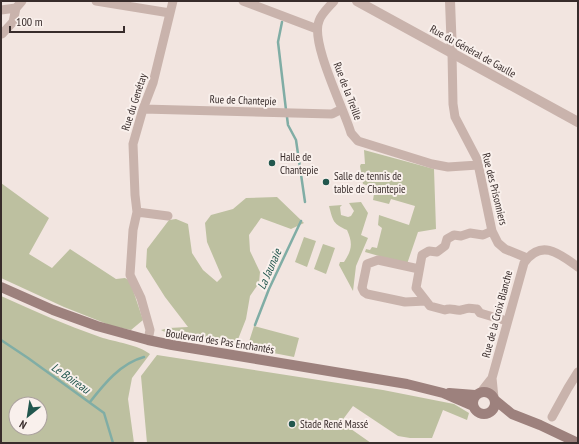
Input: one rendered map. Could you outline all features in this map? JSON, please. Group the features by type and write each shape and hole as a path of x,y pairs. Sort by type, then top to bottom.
{"main road":[{"name":"Boulevard des Pas Enchantés","path":"1,287 53,310 97,326 148,340 377,379 443,393 478,394 488,392 512,414"},
{"name":"Boulevard des Pas Enchantés","path":"443,393 473,406 479,413 512,414 578,443"},
{"path":"473,406 473,399 478,394"},
{"path":"490,413 495,406 495,399"}],"street":[{"path":"1,10 16,8 22,1"},
{"path":"96,1 170,13"},
{"name":"Rue du Genétay","path":"148,340 150,330 141,298 130,274 133,230 137,212 133,144 143,109 153,83 173,1"},
{"path":"243,1 317,29 319,20 334,1"},
{"name":"Rue du Général de Gaulle","path":"357,1 578,122"},
{"path":"450,1 452,53"},
{"path":"2,34 13,22 16,8"},
{"name":"Rue de la Treille","path":"317,29 320,50 351,133 358,141 432,164 448,167 478,165"},
{"name":"Rue des Prisonniers","path":"452,53 453,104 455,117 477,159 492,231 498,243 505,249 527,258"},
{"name":"Rue de Chantepie","path":"143,109 332,114 342,109"},
{"path":"137,212 168,216"},
{"path":"492,231 483,235 470,233 461,236 454,235 447,239 445,246 438,252 429,251 422,255 416,288 430,306 445,310 449,308 462,310 466,307 478,309 480,313 508,321"},
{"path":"527,258 533,252 549,250 557,252 578,267"},
{"name":"Rue de la Croix Blanche","path":"495,399 492,378 524,263 527,258"},
{"path":"419,269 378,260 367,264 362,288 367,294 405,302 426,301"},
{"path":"552,417 578,372"},
{"name":"Rue de la Croix Blanche","path":"478,394 492,378"}],"green space":[{"path":"364,150 434,169 436,229 418,232 407,264 365,252 366,249 370,250 372,247 377,248 382,228 378,225 379,215 409,225 415,206 391,199 389,204 373,200 375,188 363,184 360,166 361,164 365,164"},
{"path":"1,183 49,218 29,254 52,268 70,249 116,279 125,278 130,281 143,320 131,330 112,326 64,307 1,278"},
{"path":"277,197 304,223 291,229 261,218 249,235 250,251 260,272 259,283 250,296 246,319 235,347 171,335 161,330 188,327 165,297 146,267 147,249 169,220 176,219 188,224 192,253 203,270 217,282 222,277 207,242 205,223 211,215 233,209 246,198"},
{"path":"361,202 368,213 361,235 368,238 356,266 353,291 339,265 340,262 344,262 349,254 351,246 350,239 347,230 336,224 334,221 329,206 342,205 340,207 341,215 348,217 351,216 354,211 349,203"},
{"path":"304,237 316,241 307,267 295,262"},
{"path":"323,244 335,248 326,274 314,269"},
{"path":"1,296 75,328 100,337 140,348 150,354 132,378 128,399 134,443 1,443"},
{"path":"254,326 299,338 294,357 247,348"},
{"path":"157,355 383,390 454,404 469,413 467,420 443,410 432,438 410,438 398,436 353,406 341,422 371,443 147,443 141,376"}],"waterway":[{"name":"La Jaunaie","path":"282,22 278,42 286,110"},
{"name":"La Jaunaie","path":"287,117 288,125 296,140 305,202"},
{"name":"La Jaunaie","path":"255,325 269,289 301,221"},
{"name":"Le Boireau","path":"1,340 104,413 113,443"},
{"name":"La Jaunaie","path":"90,402 107,381 120,369 144,357"}],"place":[{"name":"Halle de Chantepie","path":"272,163"},
{"name":"Salle de tennis de table de Chantepie","path":"326,182"},
{"name":"Stade René Massé","path":"292,424"}]}
